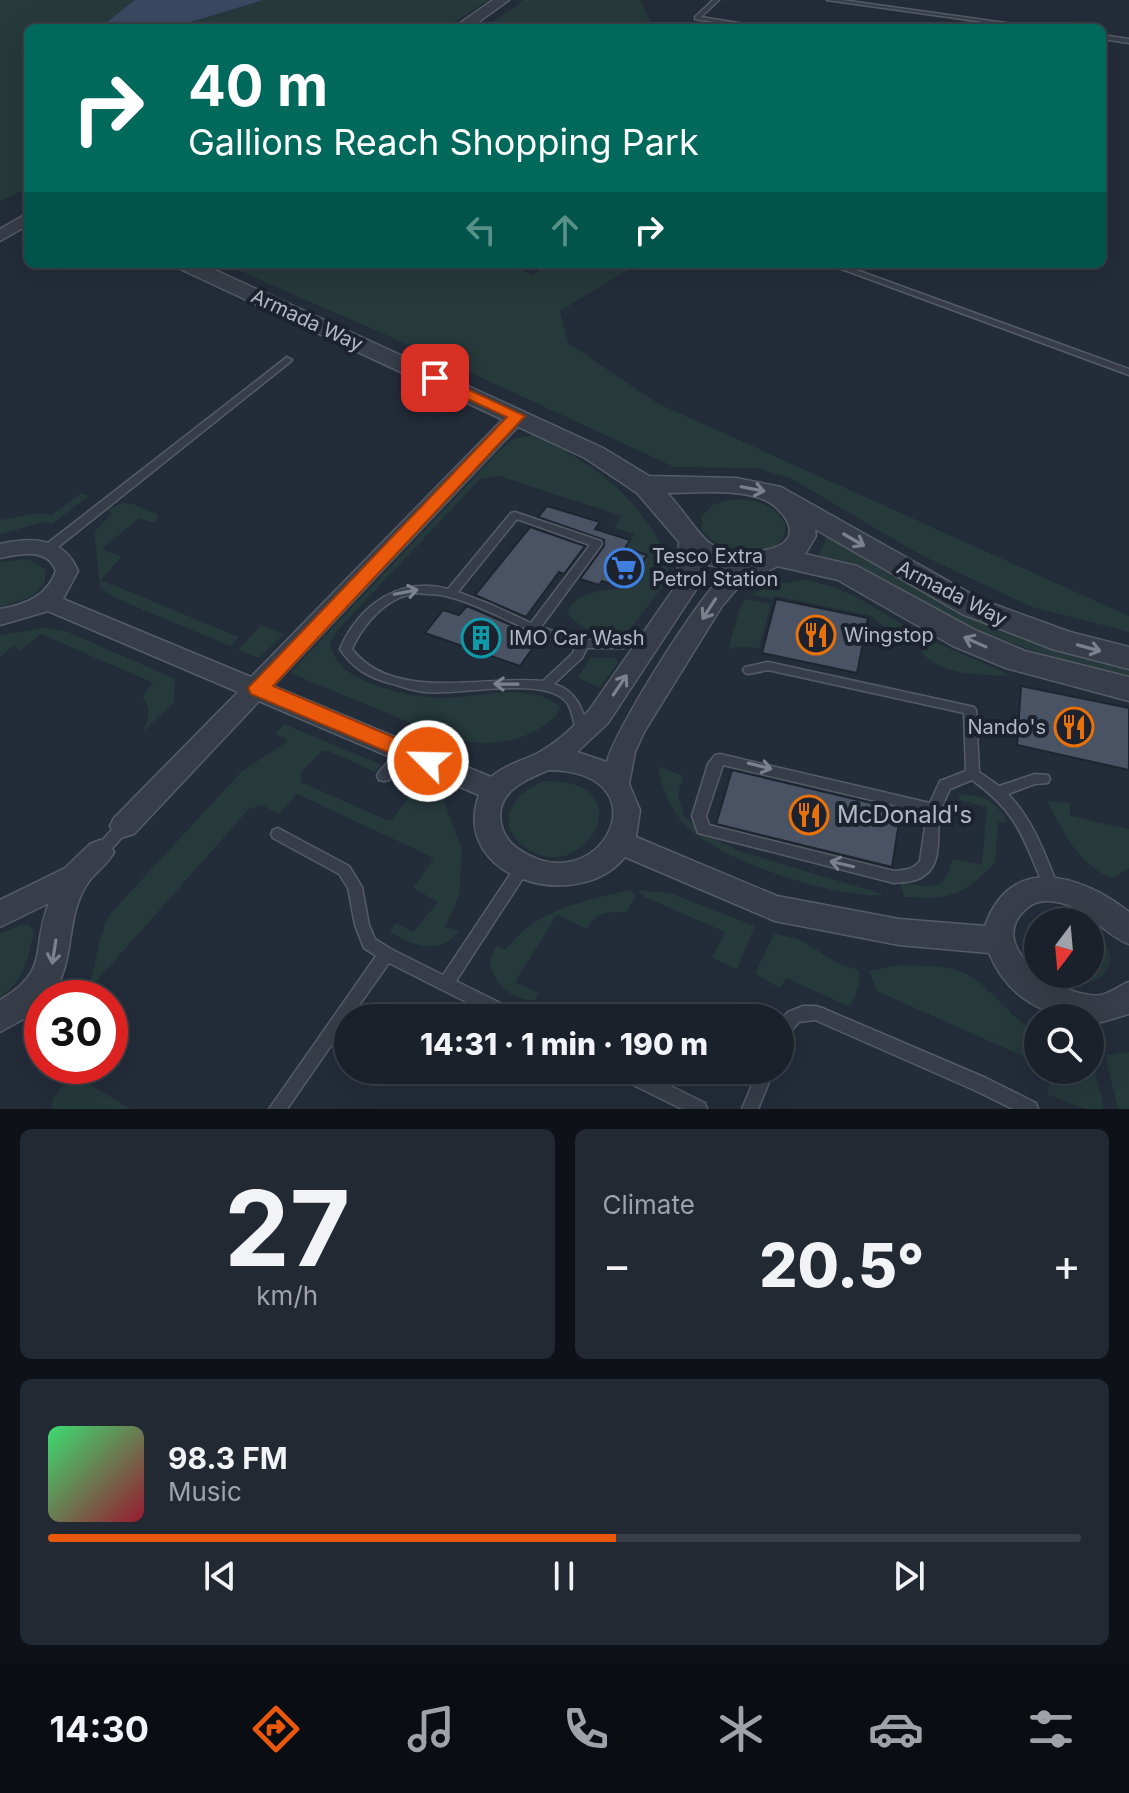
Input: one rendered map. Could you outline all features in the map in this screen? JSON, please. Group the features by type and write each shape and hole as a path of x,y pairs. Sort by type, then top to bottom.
{"street":[{"path":"466,24 502,0"},
{"path":"0,236 24,221"},
{"path":"0,244 24,239"},
{"name":"Armada Way","path":"194,268 594,453 643,484 685,532 715,558 732,562 775,560 847,573 964,638 1017,660 1129,689"},
{"path":"124,826 517,416"},
{"name":"Armada Way","path":"643,484 754,488 786,501 972,607 1063,641 1129,658"},
{"path":"547,760 567,760 602,772 616,784 628,813 627,828 620,843 607,858 577,872 543,874 522,868 504,856 491,841 485,824 486,806 494,790 517,770 547,760 583,734 686,588 692,571 684,508 697,495 718,488"},
{"path":"616,784 622,752 633,729 714,600 733,579 795,549 802,537 803,525 798,512 786,501"},
{"path":"0,551 19,547 48,549 58,554 67,571 58,592 47,601 32,609 0,617"},
{"path":"47,601 494,790"},
{"path":"620,843 775,908 899,932 1001,941"},
{"path":"0,914 75,877 100,852"},
{"path":"0,1017 27,1001 46,979 54,958 59,915 75,877"},
{"path":"1129,931 1113,914 1094,901 1073,892 1052,890 1033,892 1018,899 1007,910 1001,924 1001,941 1008,960 1020,978 1038,993 1060,1004 1083,1010 1105,1009 1129,996"}],"lane":[{"path":"716,0 697,18 739,24"},
{"path":"830,0 1009,24"},
{"path":"1106,38 1129,41"},
{"path":"843,268 1129,372"},
{"path":"48,549 287,360"},
{"path":"450,594 515,515 597,544 533,629"},
{"path":"583,734 572,700 558,690 498,683 428,688 387,678 354,663 346,649 351,635 387,597 406,588 438,590 533,629 582,644 623,647 652,638"},
{"path":"544,687 578,655 582,644"},
{"path":"749,670 768,666 970,710 973,774"},
{"path":"384,776 406,751"},
{"path":"934,809 720,759 715,764 699,816 703,829 735,839 894,877 918,874 929,862 934,809 945,785 973,774"},
{"path":"973,774 1000,791 1022,819 1052,890"},
{"path":"1000,791 1043,779"},
{"path":"100,852 124,826"},
{"path":"278,834 344,870 355,887 362,925 369,943 486,1004"},
{"path":"446,984 522,868"},
{"path":"277,1109 386,954"},
{"path":"794,1016 800,1012 816,1013 1030,1109"},
{"path":"649,1084 699,1109"},
{"path":"750,1109 760,1084"}],"shaded area":[{"path":"0,0 135,0 104,24 24,24 24,189 0,202"},
{"path":"263,0 489,0 451,24 184,24"},
{"path":"524,0 640,0 651,24 490,24"},
{"path":"233,268 517,268 533,275 543,268 631,268 560,311 568,343 657,403 1129,616 1129,632 1032,607 921,555 790,478 756,468 674,467 452,364"},
{"path":"535,435 586,464 615,486 641,514 666,555 666,580 630,628 620,635 604,636 587,629 567,614 583,596 624,588 647,556 625,548 635,534 614,528 622,516 499,476 480,479 335,633 330,644 345,669 380,686 439,698 517,692 532,694 560,706 552,719 533,732 510,740 485,743 460,741 290,673 501,449 513,439"},
{"path":"81,493 89,496 52,524 44,522 0,534 0,520 39,513 52,515"},
{"path":"733,499 763,504 781,517 785,524 783,537 776,546 765,551 737,551 711,539 702,530 702,516 714,504"},
{"path":"122,503 157,514 157,519 154,523 139,518 102,549 121,557 101,580 239,637 230,646 115,598 100,587 94,532 112,513 106,510"},
{"path":"827,537 959,612 1053,649 1129,669 1129,678 1027,649 961,623 853,563 818,555"},
{"path":"24,559 45,569 45,583 31,597 0,607 0,562"},
{"path":"806,580 840,590 927,638 1012,676 964,673 940,666 922,653 923,646 903,642 871,616 775,596 773,599 751,595 768,585"},
{"path":"745,599 771,604 759,649 743,646 728,649 740,608"},
{"path":"261,625 284,634 259,658 238,650"},
{"path":"45,628 66,631 175,679 174,702 145,730 148,712 142,696 153,683 41,634 20,650 13,646 0,657 0,635"},
{"path":"590,658 615,658 618,663 599,688 578,678"},
{"path":"284,724 382,765 375,772 322,751 301,772 301,782 387,820 392,819 413,793 391,780 399,772 442,796 462,850 459,896 445,927 459,931 444,944 435,946 417,944 390,932 395,923 413,932 438,902 413,888 434,858 297,794 279,814 262,805 249,809 97,980 90,980 110,914 242,771 285,743 287,739 275,734"},
{"path":"658,766 683,776 678,795 684,816 704,833 739,851 885,895 864,895 810,884 781,876 726,853 687,827 676,814"},
{"path":"545,781 576,785 593,797 599,813 595,830 583,845 566,855 545,856 522,845 509,826 512,807 518,799 525,791"},
{"path":"964,794 990,802 1000,810 1007,822 998,822 995,863 955,894 933,898 904,897 899,881 927,886 940,883 946,878 952,859 982,865 987,807 959,800 959,796"},
{"path":"1047,801 1070,803 1070,816 1129,829 1129,868 1113,878 1091,866 1073,847"},
{"path":"629,890 636,895 627,912 599,916 587,929 557,915 515,982 539,993 535,1000 519,998 498,982 490,959 497,945 505,950 531,925 561,909"},
{"path":"636,890 670,893 755,926 737,969 712,958 725,932 645,897"},
{"path":"29,925 34,931 27,960 15,983 0,997 0,933"},
{"path":"774,933 801,940 839,964 859,970 859,986 850,1007 786,978 780,988 755,974"},
{"path":"1104,942 1111,956 1104,973"},
{"path":"898,965 934,966 966,974 1024,1024 1024,1057 877,991 869,971"},
{"path":"1129,1052 1129,1109 1118,1109 1105,1055"},
{"path":"64,1084 89,1084 131,1109 52,1109 53,1098"},
{"path":"1049,1084 1098,1084 1104,1109 1084,1109 1047,1094"}],"water":[{"path":"135,0 263,0 184,24 104,24"}],"building":[{"path":"547,506 600,522 595,529 630,540 625,548 647,555 624,588 602,581 599,585 580,579 604,546 604,540 538,517"},
{"path":"530,527 585,546 564,574 559,572 526,617 475,595"},
{"name":"Wingstop","path":"776,599 868,618 857,673 762,653"},
{"name":"IMO Car Wash","path":"467,606 518,628 513,634 537,642 520,666 425,633 443,610 459,615"},
{"name":"Nando's","path":"1021,686 1129,708 1129,770 1017,745"},
{"name":"McDonald's","path":"732,770 901,810 892,867 716,824"}],"place":[{"name":"Tesco Extra Petrol Station","path":"624,568"},
{"name":"Wingstop","path":"816,635"},
{"name":"IMO Car Wash","path":"481,638"},
{"name":"Nando's","path":"1074,727"},
{"name":"McDonald's","path":"809,815"}],"route":[{"path":"428,761 258,688 517,416 435,378"}]}
